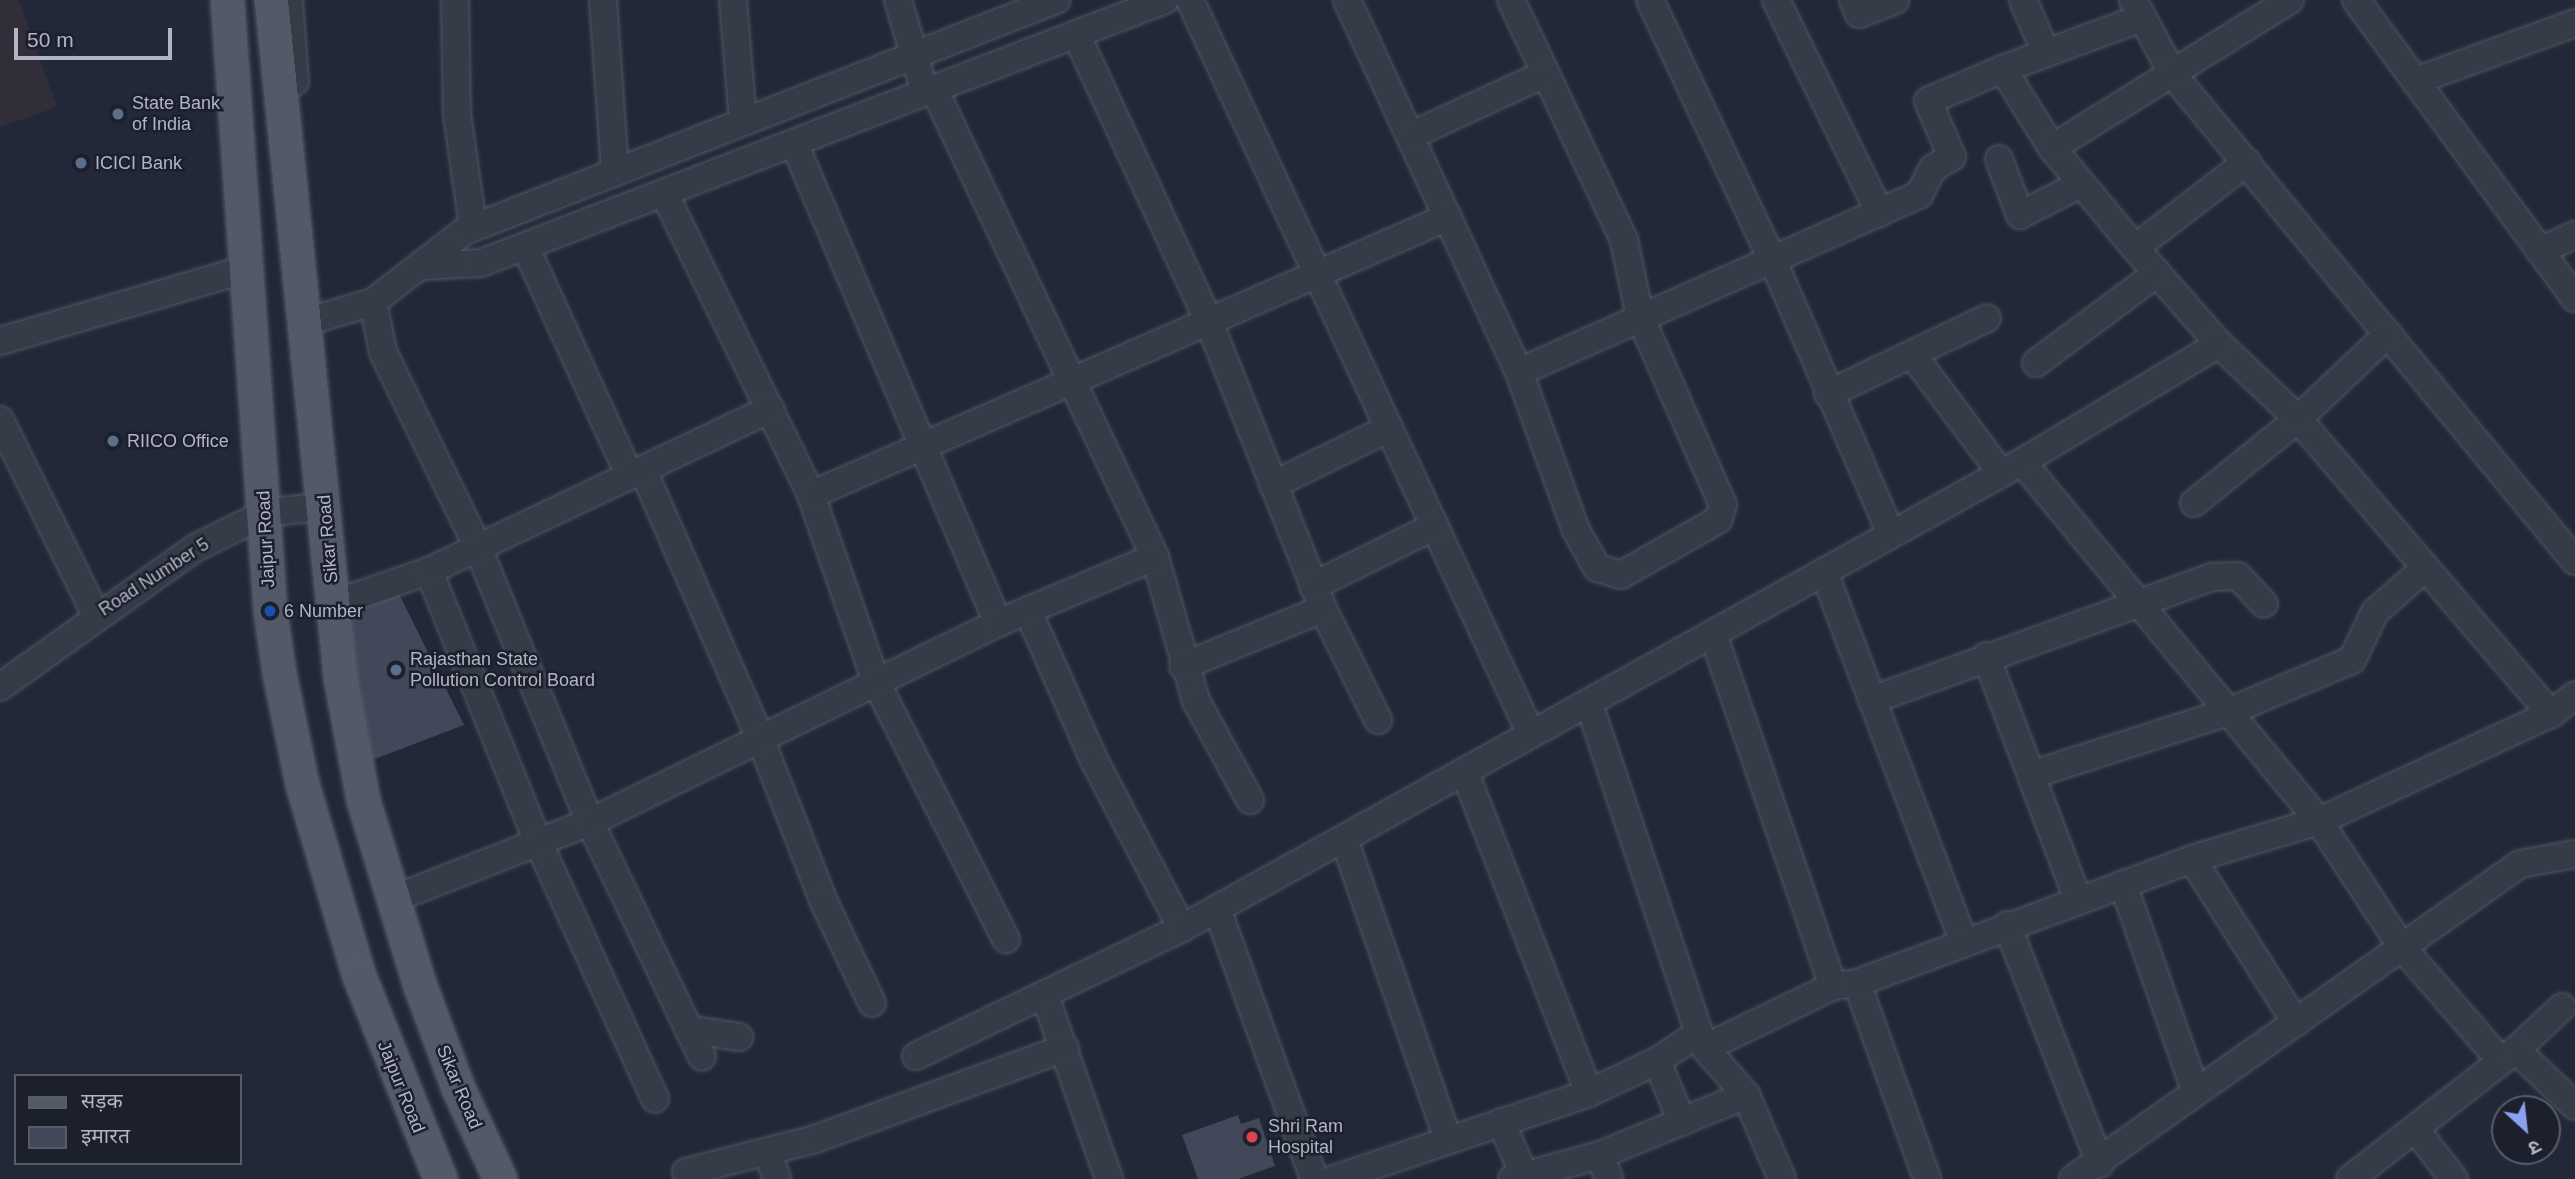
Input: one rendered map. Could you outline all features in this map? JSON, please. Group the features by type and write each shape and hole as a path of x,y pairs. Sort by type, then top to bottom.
{"main road":[{"name":"Jaipur Road","path":"227,0 266,513 270,611 302,784 359,976 440,1179"},
{"name":"Sikar Road","path":"271,0 292,225 306,322 326,506 340,677 363,800 391,900 458,1088 500,1179"}],"street":[{"path":"289,0 305,211 292,225"},
{"path":"455,0 457,114 473,227"},
{"path":"603,0 615,172"},
{"path":"733,0 743,122"},
{"path":"898,0 913,56 929,91 1074,378 1154,557 1183,666 1250,800"},
{"path":"423,266 481,263 1165,0"},
{"path":"1190,0 1531,734"},
{"path":"1348,0 1519,372 1576,530 1597,568 1607,575 1633,572 1718,520 1723,505 1640,317 1623,240 1542,75 1511,0"},
{"path":"1650,0 1773,261 1828,394 1891,534"},
{"path":"1776,0 1880,213"},
{"path":"1853,0 1859,14 1895,0"},
{"path":"2023,0 2046,53"},
{"path":"2052,148 2174,76 2290,0"},
{"path":"306,322 373,302 473,227 1045,2"},
{"path":"2363,2 2416,81 2575,298"},
{"path":"1519,372 1919,195 1933,168 1952,157 1928,102 2046,53 2136,10 2174,76 2388,334 2570,545"},
{"path":"2416,81 2575,23"},
{"path":"1076,34 1209,322 1318,598 1378,720"},
{"path":"1334,1179 1589,1093 1702,1040 1962,940 2192,859 2319,821 2568,704 2425,568 2298,419 2218,344 2052,148 2003,69"},
{"path":"1410,136 1542,75"},
{"path":"794,143 998,623"},
{"path":"1999,159 2020,215 2081,184"},
{"path":"645,160 811,495 877,684 1006,939"},
{"path":"2135,248 2247,162"},
{"path":"811,495 1074,378 1209,322 1317,271 1448,217"},
{"path":"2540,251 2575,235"},
{"path":"526,246 760,738 823,900 872,1003"},
{"path":"0,341 247,269"},
{"path":"2036,363 2157,272"},
{"path":"373,302 383,352 478,548 590,822 702,1058"},
{"path":"1828,394 1987,318"},
{"path":"2194,503 2298,419 2388,334"},
{"path":"916,1056 1045,996 1217,909 1825,572 2011,467 2218,344"},
{"path":"1912,354 2011,467 2138,602 2319,821 2401,946 2508,1055 2575,1106"},
{"path":"333,604 429,571 769,409"},
{"path":"0,419 96,615"},
{"path":"1273,485 1389,428"},
{"name":"Road Number 5","path":"0,687 96,615 195,548 266,513 326,506"},
{"path":"1183,666 1318,598 1435,526"},
{"path":"391,900 590,822 998,623 1154,557"},
{"path":"2035,774 2228,712 2352,660 2375,612 2425,568"},
{"path":"429,571 539,844 655,1099"},
{"path":"1825,572 1962,940"},
{"path":"1872,700 2138,602 2227,575 2238,576 2264,604"},
{"path":"1028,611 1094,760 1182,928"},
{"path":"1713,634 1845,985 1927,1179"},
{"path":"1986,656 2035,774 2078,900"},
{"path":"1589,704 1702,1040 1746,1095 1782,1179"},
{"path":"1465,773 1589,1093"},
{"path":"1344,839 1448,1140"},
{"path":"2073,1179 2100,1164 2196,1091 2520,864 2575,854"},
{"path":"2192,859 2296,1023"},
{"path":"2123,884 2196,1091"},
{"path":"1217,909 1314,1179"},
{"path":"2007,926 2100,1164"},
{"path":"1045,996 1109,1179"},
{"path":"2350,1179 2417,1130 2561,1007"},
{"path":"688,1029 739,1037"},
{"path":"686,1171 766,1151 947,1094 1065,1048"},
{"path":"1657,1061 1682,1122"},
{"path":"1501,1122 1518,1177 1605,1167 1682,1122 1746,1095"},
{"path":"2417,1130 2454,1179"},
{"path":"766,1151 777,1179"}],"shaded area":[{"path":"0,0 19,0 57,107 0,127"}],"building":[{"name":"Rajasthan State Pollution Control Board","path":"399,594 464,725 372,760 345,615"},
{"path":"1238,1115 1241,1124 1259,1118 1275,1166 1238,1179 1198,1179 1182,1135"}],"place":[{"name":"State Bank of India","path":"118,114"},
{"name":"ICICI Bank","path":"81,163"},
{"name":"RIICO Office","path":"113,441"},
{"name":"6 Number","path":"270,611"},
{"name":"Rajasthan State Pollution Control Board","path":"396,670"},
{"name":"Shri Ram Hospital","path":"1252,1137"}]}
